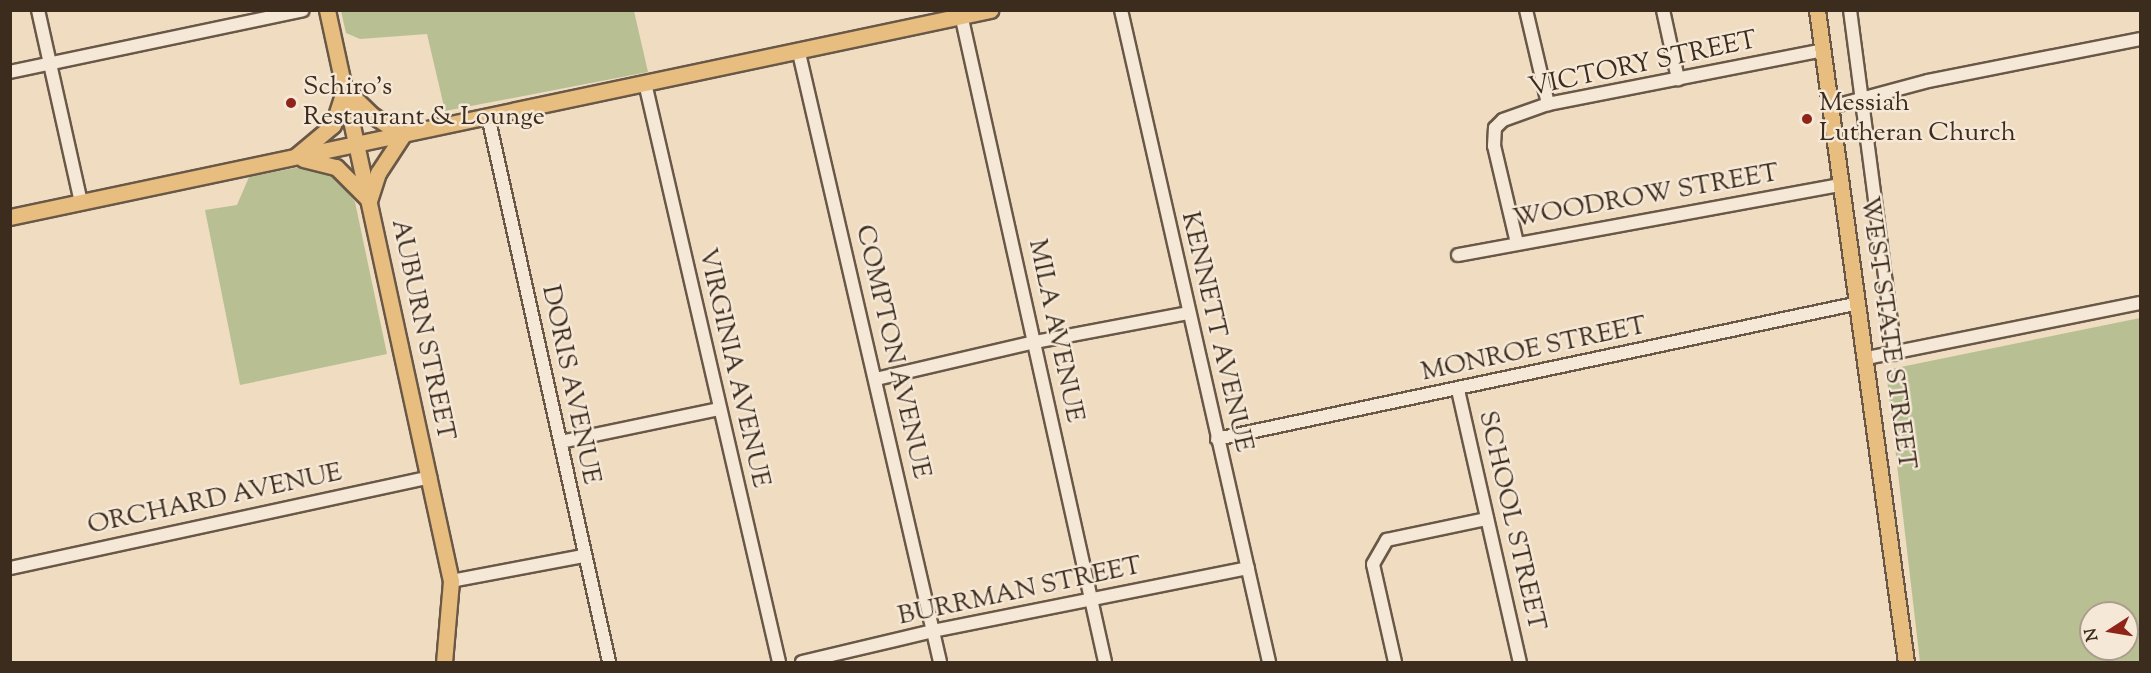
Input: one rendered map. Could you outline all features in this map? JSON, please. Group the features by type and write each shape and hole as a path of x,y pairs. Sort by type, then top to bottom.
{"main road":[{"name":"AUBURN STREET","path":"327,10 451,581 444,663"},
{"path":"10,217 645,83 799,53 960,13 990,10"},
{"name":"WEST STATE STREET","path":"1817,10 1867,358 1906,663"},
{"path":"294,158 333,125 344,88 372,115 403,135"},
{"path":"294,158 336,167 369,201 383,164 403,135"}],"street":[{"path":"38,10 81,202"},
{"path":"10,72 303,10"},
{"name":"KENNETT AVENUE","path":"1121,10 1269,663"},
{"path":"1526,10 1548,104"},
{"path":"1663,10 1678,79"},
{"path":"1850,10 1895,354"},
{"name":"MILA AVENUE","path":"960,13 1105,663"},
{"path":"1832,107 1862,97 2140,39"},
{"name":"VICTORY STREET","path":"1517,243 1494,146 1494,128 1503,120 1548,104 1822,50"},
{"name":"COMPTON AVENUE","path":"799,53 940,663"},
{"name":"VIRGINIA AVENUE","path":"645,83 779,663"},
{"name":"DORIS AVENUE","path":"488,116 561,442 583,556 609,663"},
{"name":"WOODROW STREET","path":"1458,255 1843,184"},
{"name":"MONROE STREET","path":"1217,439 1458,390 1859,303"},
{"path":"1867,358 2140,303"},
{"path":"876,380 1035,342 1188,313"},
{"name":"SCHOOL STREET","path":"1458,390 1520,663"},
{"path":"561,442 719,409"},
{"name":"ORCHARD AVENUE","path":"10,568 430,477"},
{"path":"1395,663 1373,564 1387,540 1487,519"},
{"path":"451,581 583,556"},
{"name":"BURRMAN STREET","path":"802,663 933,631 1248,568"}],"green space":[{"path":"341,11 634,11 648,72 445,111 427,34 360,39 346,33"},
{"path":"305,166 332,171 355,202 387,354 240,385 205,210 237,205 249,177"},
{"path":"2140,318 2140,662 1920,662 1886,370"}],"place":[{"name":"Schiro's Restaurant & Lounge","path":"291,103"},
{"name":"Messiah Lutheran Church","path":"1807,119"}]}
